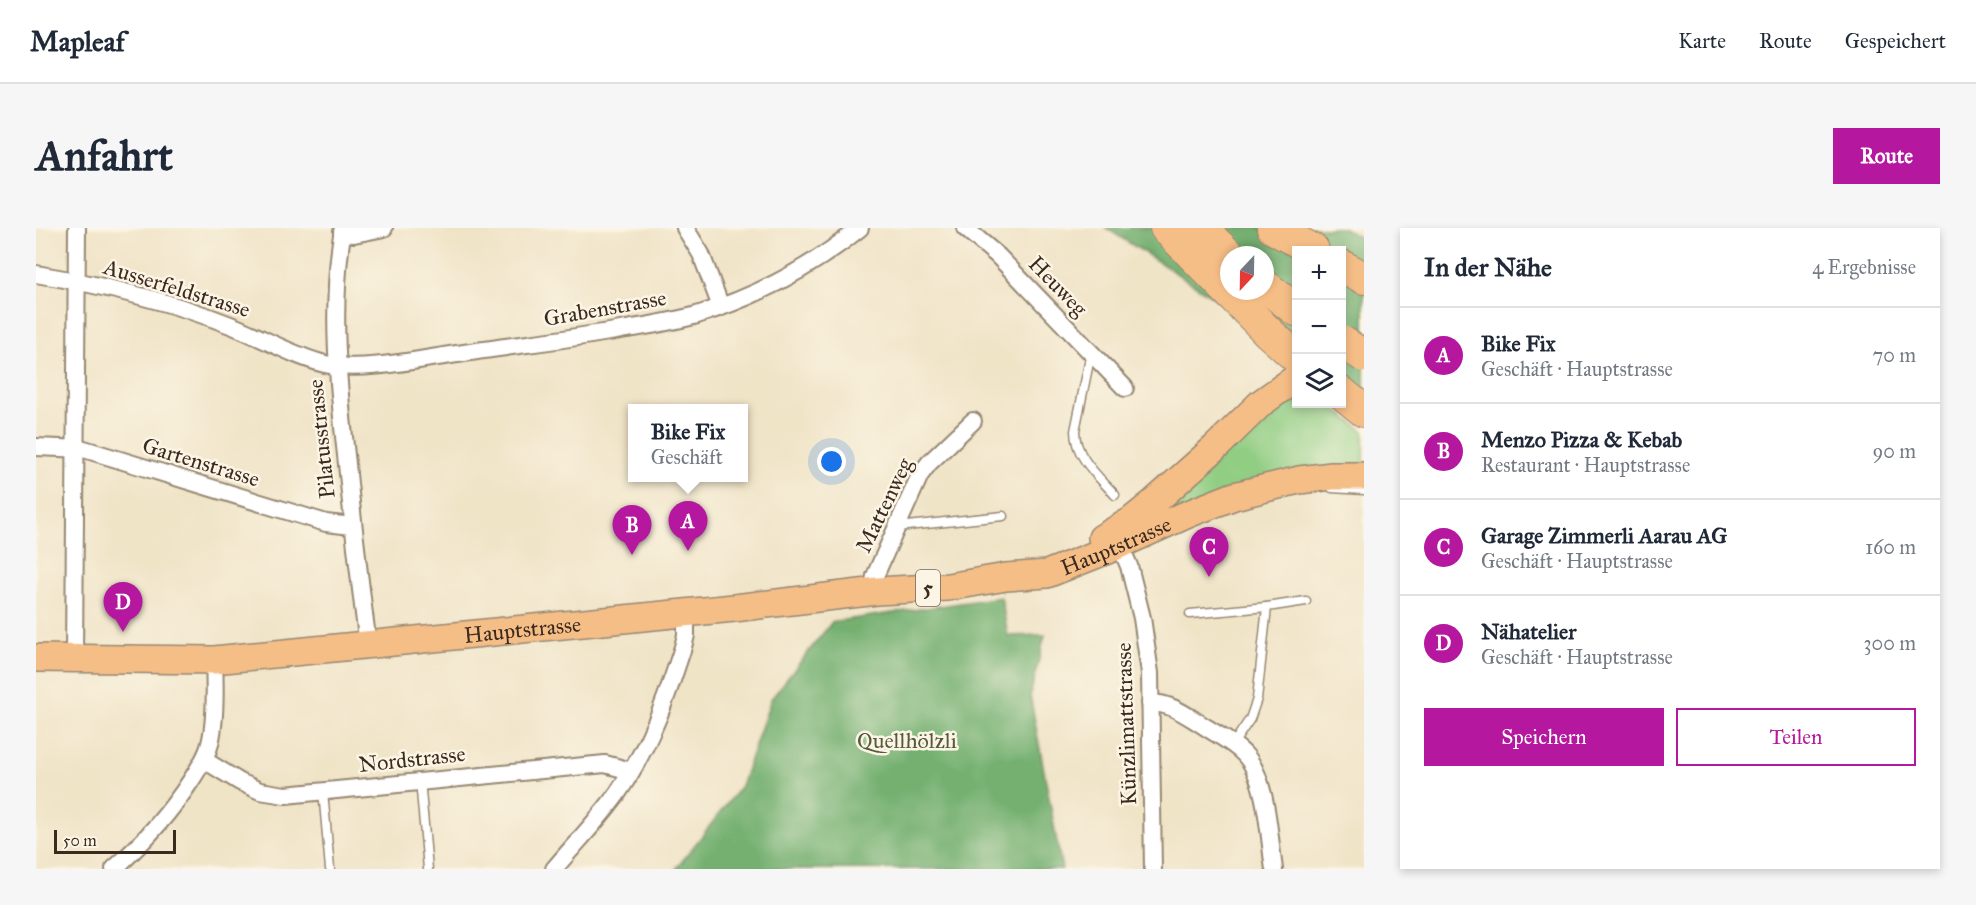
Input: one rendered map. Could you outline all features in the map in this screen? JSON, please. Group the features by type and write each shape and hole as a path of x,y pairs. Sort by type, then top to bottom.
{"highway":[{"path":"1166,228 1286,319"},
{"path":"1181,228 1220,265"},
{"path":"1200,228 1220,247"},
{"path":"1273,228 1305,246"},
{"path":"1346,269 1364,278"},
{"path":"1261,300 1286,319"},
{"path":"1274,300 1286,319 1295,354"},
{"path":"1346,345 1364,356"},
{"path":"1346,361 1364,372"},
{"path":"1346,397 1364,411"}],"main road":[{"path":"1346,356 1364,350"},
{"name":"Hauptstrasse","path":"36,658 214,660 877,591 948,587 1047,574 1071,565 1116,539 1261,403 1292,381"},
{"name":"Hauptstrasse","path":"1006,578 1075,550 1116,539 1234,496 1299,480 1332,476 1364,476"}],"street":[{"path":"74,659 77,228"},
{"path":"343,230 354,234 384,228"},
{"path":"685,228 701,254 720,307"},
{"name":"Grabenstrasse","path":"337,366 404,362 657,324 720,307 749,296 809,264 860,228"},
{"name":"Heuweg","path":"966,228 998,256 1125,388"},
{"name":"Pilatusstrasse","path":"343,230 336,299 337,366 352,526 368,645"},
{"name":"Ausserfeldstrasse","path":"36,274 77,281 182,308 233,326 310,360 337,366"},
{"name":"Mattenweg","path":"877,591 875,576 924,469 973,421"},
{"name":"Gartenstrasse","path":"36,447 75,448 333,526 352,526"},
{"name":"Künzlimattstrasse","path":"1116,539 1129,566 1146,639 1150,673 1153,869"},
{"path":"554,869 610,803 651,736 684,647 686,612"},
{"path":"114,869 167,816 204,760 210,746 214,660"},
{"path":"1150,703 1161,703 1175,708 1233,744 1246,755 1260,780 1274,869"},
{"name":"Nordstrasse","path":"204,760 240,782 260,791 285,795 420,780 605,764 631,771"}],"lane":[{"path":"1091,352 1075,431 1075,443 1081,456 1114,495"},
{"path":"1299,480 1343,490 1364,490"},
{"path":"897,527 1003,516"},
{"path":"1190,614 1306,601"},
{"path":"1233,744 1250,719 1257,699 1267,607"},
{"path":"420,780 428,869"},
{"path":"323,791 330,869"}],"green space":[{"path":"1106,228 1344,228 1364,240 1364,411 1346,396 1346,246 1292,246 1292,353 1268,332"},
{"path":"1292,392 1292,408 1332,408 1364,431 1364,468 1154,522 1250,424"},
{"name":"Quellhölzli","path":"1001,597 1008,636 1045,635 1030,695 1062,869 676,869 741,786 771,699 832,622"}],"place":[{"name":"Bike Fix","path":"688,551"},
{"name":"Menzo Pizza & Kebab","path":"632,555"},
{"name":"Garage Zimmerli Aarau AG","path":"1209,577"},
{"name":"Nähatelier","path":"123,632"}]}
